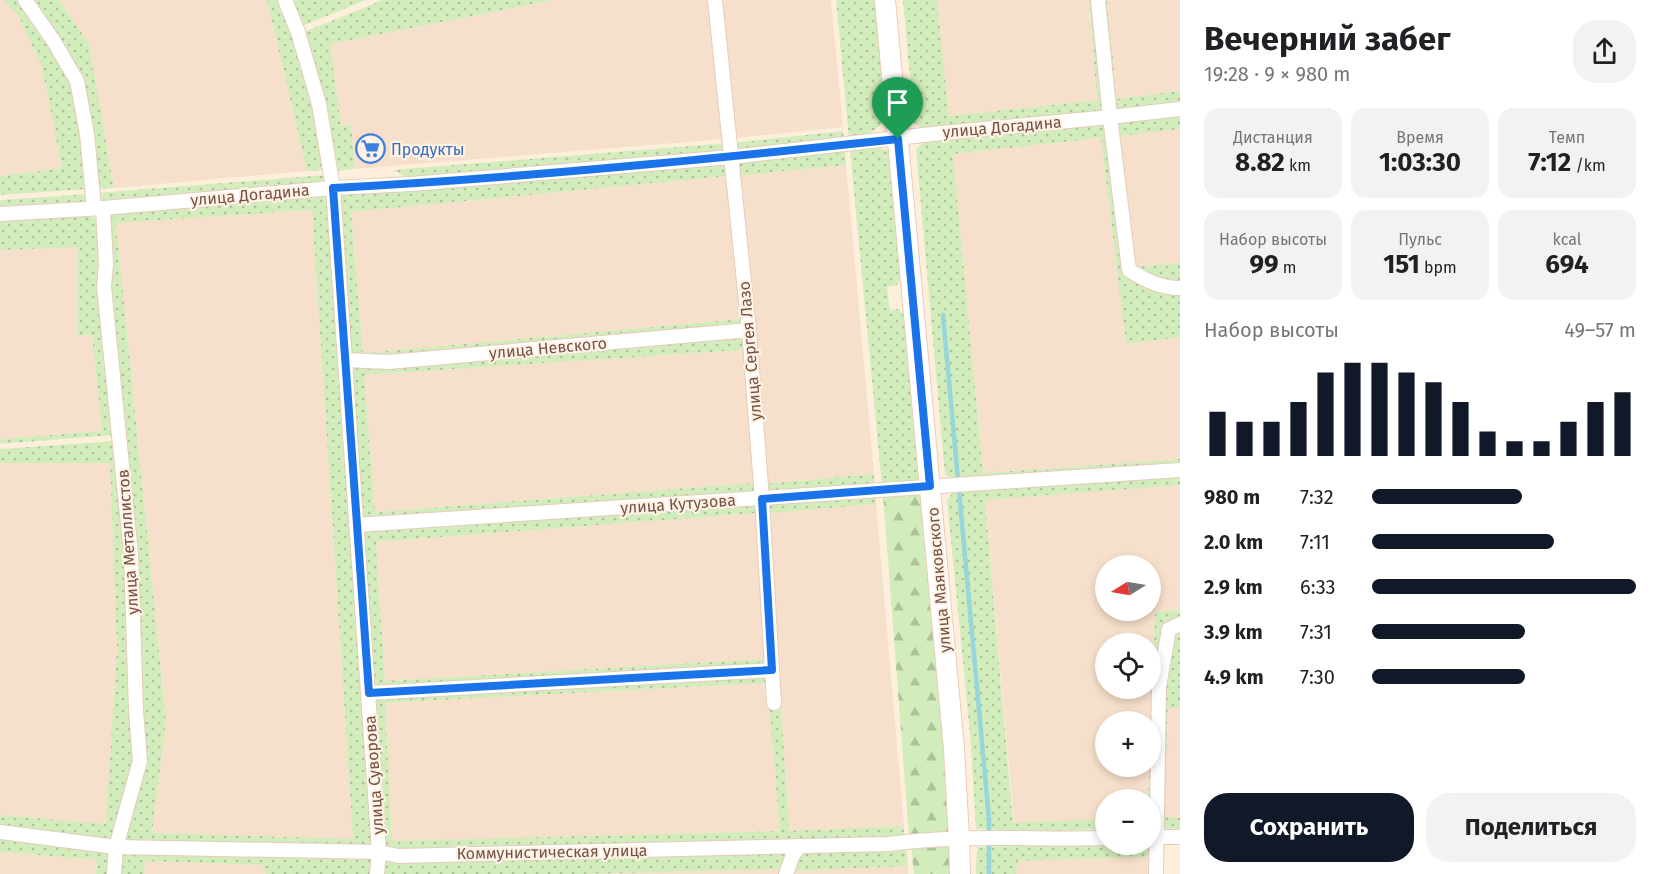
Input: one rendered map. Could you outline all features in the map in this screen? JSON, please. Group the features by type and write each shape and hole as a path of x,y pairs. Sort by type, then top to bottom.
{"main road":[{"name":"улица Маяковского","path":"885,0 954,749 960,874"}],"street":[{"name":"улица Металлистов","path":"25,0 53,40 77,81 106,264 104,287 132,554 136,711 140,761 116,847 114,874"},
{"name":"улица Суворова","path":"285,0 298,32 320,104 333,188 369,693 379,852 377,874"},
{"name":"улица Сергея Лазо","path":"715,0 749,330 774,703"},
{"path":"1098,0 1129,270 1146,281 1170,288 1180,288"},
{"name":"улица Догадина","path":"0,214 411,184 732,157 1180,109"},
{"name":"улица Невского","path":"346,360 388,362 749,330"},
{"name":"улица Кутузова","path":"356,525 1180,470"},
{"path":"1156,789 1159,687 1169,629 1180,624"},
{"path":"369,693 772,670"},
{"name":"Коммунистическая улица","path":"0,832 116,847 379,852 399,856 889,844 960,838 1095,838"},
{"path":"1161,837 1180,837"},
{"path":"786,874 799,846"},
{"path":"1155,855 1156,874"}],"shaded area":[{"path":"0,0 3,0 19,17 42,67 62,168 0,176"},
{"path":"59,0 267,0 307,171 114,188 89,44"},
{"path":"554,0 710,0 725,139 355,169 351,125 341,126 330,44"},
{"path":"720,0 831,0 843,127 735,138"},
{"path":"937,0 1089,0 1097,100 949,116"},
{"path":"1107,0 1180,0 1180,91 1117,99"},
{"path":"1180,129 1180,263 1134,268 1119,135"},
{"path":"1101,138 1126,344 1180,337 1180,459 983,473 953,154"},
{"path":"846,165 874,474 764,484 737,176"},
{"path":"728,176 742,319 363,353 351,212"},
{"path":"312,210 353,840 152,833 166,722 116,223"},
{"path":"78,246 78,336 92,335 102,431 0,439 0,250"},
{"path":"743,350 754,483 375,512 364,375"},
{"path":"0,463 110,463 117,649 107,825 0,815"},
{"path":"1180,485 1180,610 1161,612 1161,555 1095,555 1095,621 1155,621 1154,633 1095,633 1095,699 1152,699 1151,711 1095,711 1095,777 1149,777 1148,789 1095,789 1095,820 1014,824 985,499"},
{"path":"876,504 904,826 789,832 769,513"},
{"path":"756,513 765,659 385,681 376,542"},
{"path":"763,683 769,704 780,831 392,842 385,703"},
{"path":"1168,708 1180,708 1180,818 1166,818"},
{"path":"0,852 97,860 96,874 0,874"},
{"path":"1148,857 1148,874 1016,874 1017,861"},
{"path":"145,861 263,865 266,874 144,874"},
{"path":"908,866 908,874 789,874 789,871"},
{"path":"780,869 781,874 579,874"}],"green space":[{"path":"3,0 20,0 72,81 83,134 86,189 0,195 0,176 62,168 42,67 19,17"},
{"path":"29,0 59,0 89,44 114,188 95,189 80,81"},
{"path":"267,0 280,0 293,33 315,106 325,170 307,171"},
{"path":"289,0 366,0 300,27"},
{"path":"383,0 554,0 330,44 341,126 351,125 355,169 334,171 302,33"},
{"path":"836,0 877,0 888,114 872,132 849,139"},
{"path":"903,0 937,0 949,116 1097,100 1089,0 1094,0 1104,111 923,129 914,123"},
{"path":"1102,0 1107,0 1117,99 1180,91 1180,102 1113,110"},
{"path":"1180,117 1180,129 1119,136 1134,267 1180,263 1180,337 1126,344 1101,138 953,154 983,473 1180,459 1180,465 956,480 945,475 916,149 925,141"},
{"path":"843,131 844,140 734,151 733,143"},
{"path":"727,143 728,151 409,178 393,170"},
{"path":"878,148 892,152 903,275 897,285 887,287 890,310 899,309 908,320 922,478 913,483 882,486 850,150"},
{"path":"845,151 846,165 737,176 735,162"},
{"path":"729,163 746,328 387,359 349,356 338,200 342,194","holes":["728,176 742,319 363,353 351,212"]},
{"path":"326,175 323,184 100,201 96,193"},
{"path":"88,194 86,202 0,208 0,200"},
{"path":"324,195 330,203 374,849 124,843 145,761 108,286 108,218 112,213","holes":["312,210 353,839 152,833 166,722 116,223"]},
{"path":"90,215 98,220 114,435 0,444 0,439 102,431 92,335 78,336 78,247 0,250 0,221"},
{"path":"746,334 759,495 360,522 350,363","holes":["743,350 753,483 375,512 364,375"]},
{"path":"116,441 128,555 136,761 115,839 105,841 0,828 0,815 106,824 117,649 110,463 0,463 0,449"},
{"path":"874,474 875,487 765,495 764,484"},
{"path":"1180,476 1180,485 985,500 1013,823 1095,819 1095,829 976,829 970,733 947,500 956,489"},
{"path":"912,492 924,496 947,749 951,831 940,835 909,837 883,494"},
{"path":"876,495 876,504 769,513 789,831 904,826 904,838 399,851 383,849 373,695 769,673 766,503","holes":["764,683 769,704 780,831 392,841 385,703"]},
{"path":"759,503 769,668 373,690 360,528","holes":["756,513 764,659 385,681 376,542"]},
{"path":"1180,610 1180,708 1168,708 1166,817 1180,818 1180,829 1161,828 1161,789 1148,789 1149,777 1161,777 1161,711 1152,711 1152,699 1161,699 1161,633 1154,633 1155,621 1161,621 1161,612"},
{"path":"0,836 106,849 112,857 111,874 96,874 97,860 0,852"},
{"path":"1095,844 1095,855 1148,855 1148,857 1018,861 1016,874 976,874 977,847"},
{"path":"906,845 908,866 790,871 803,849"},
{"path":"911,845 952,846 953,874 914,874"},
{"path":"790,850 781,869 579,874 380,874 383,857"},
{"path":"124,852 375,854 372,874 266,874 263,865 145,861 144,874 118,874 119,859"}],"waterway":[{"path":"943,315 989,819 989,874"}],"place":[{"name":"Продукты","path":"370,149"}],"route":[{"path":"898,139 930,486 762,499 772,670 369,693 333,188 411,184 732,157 898,139"}]}
